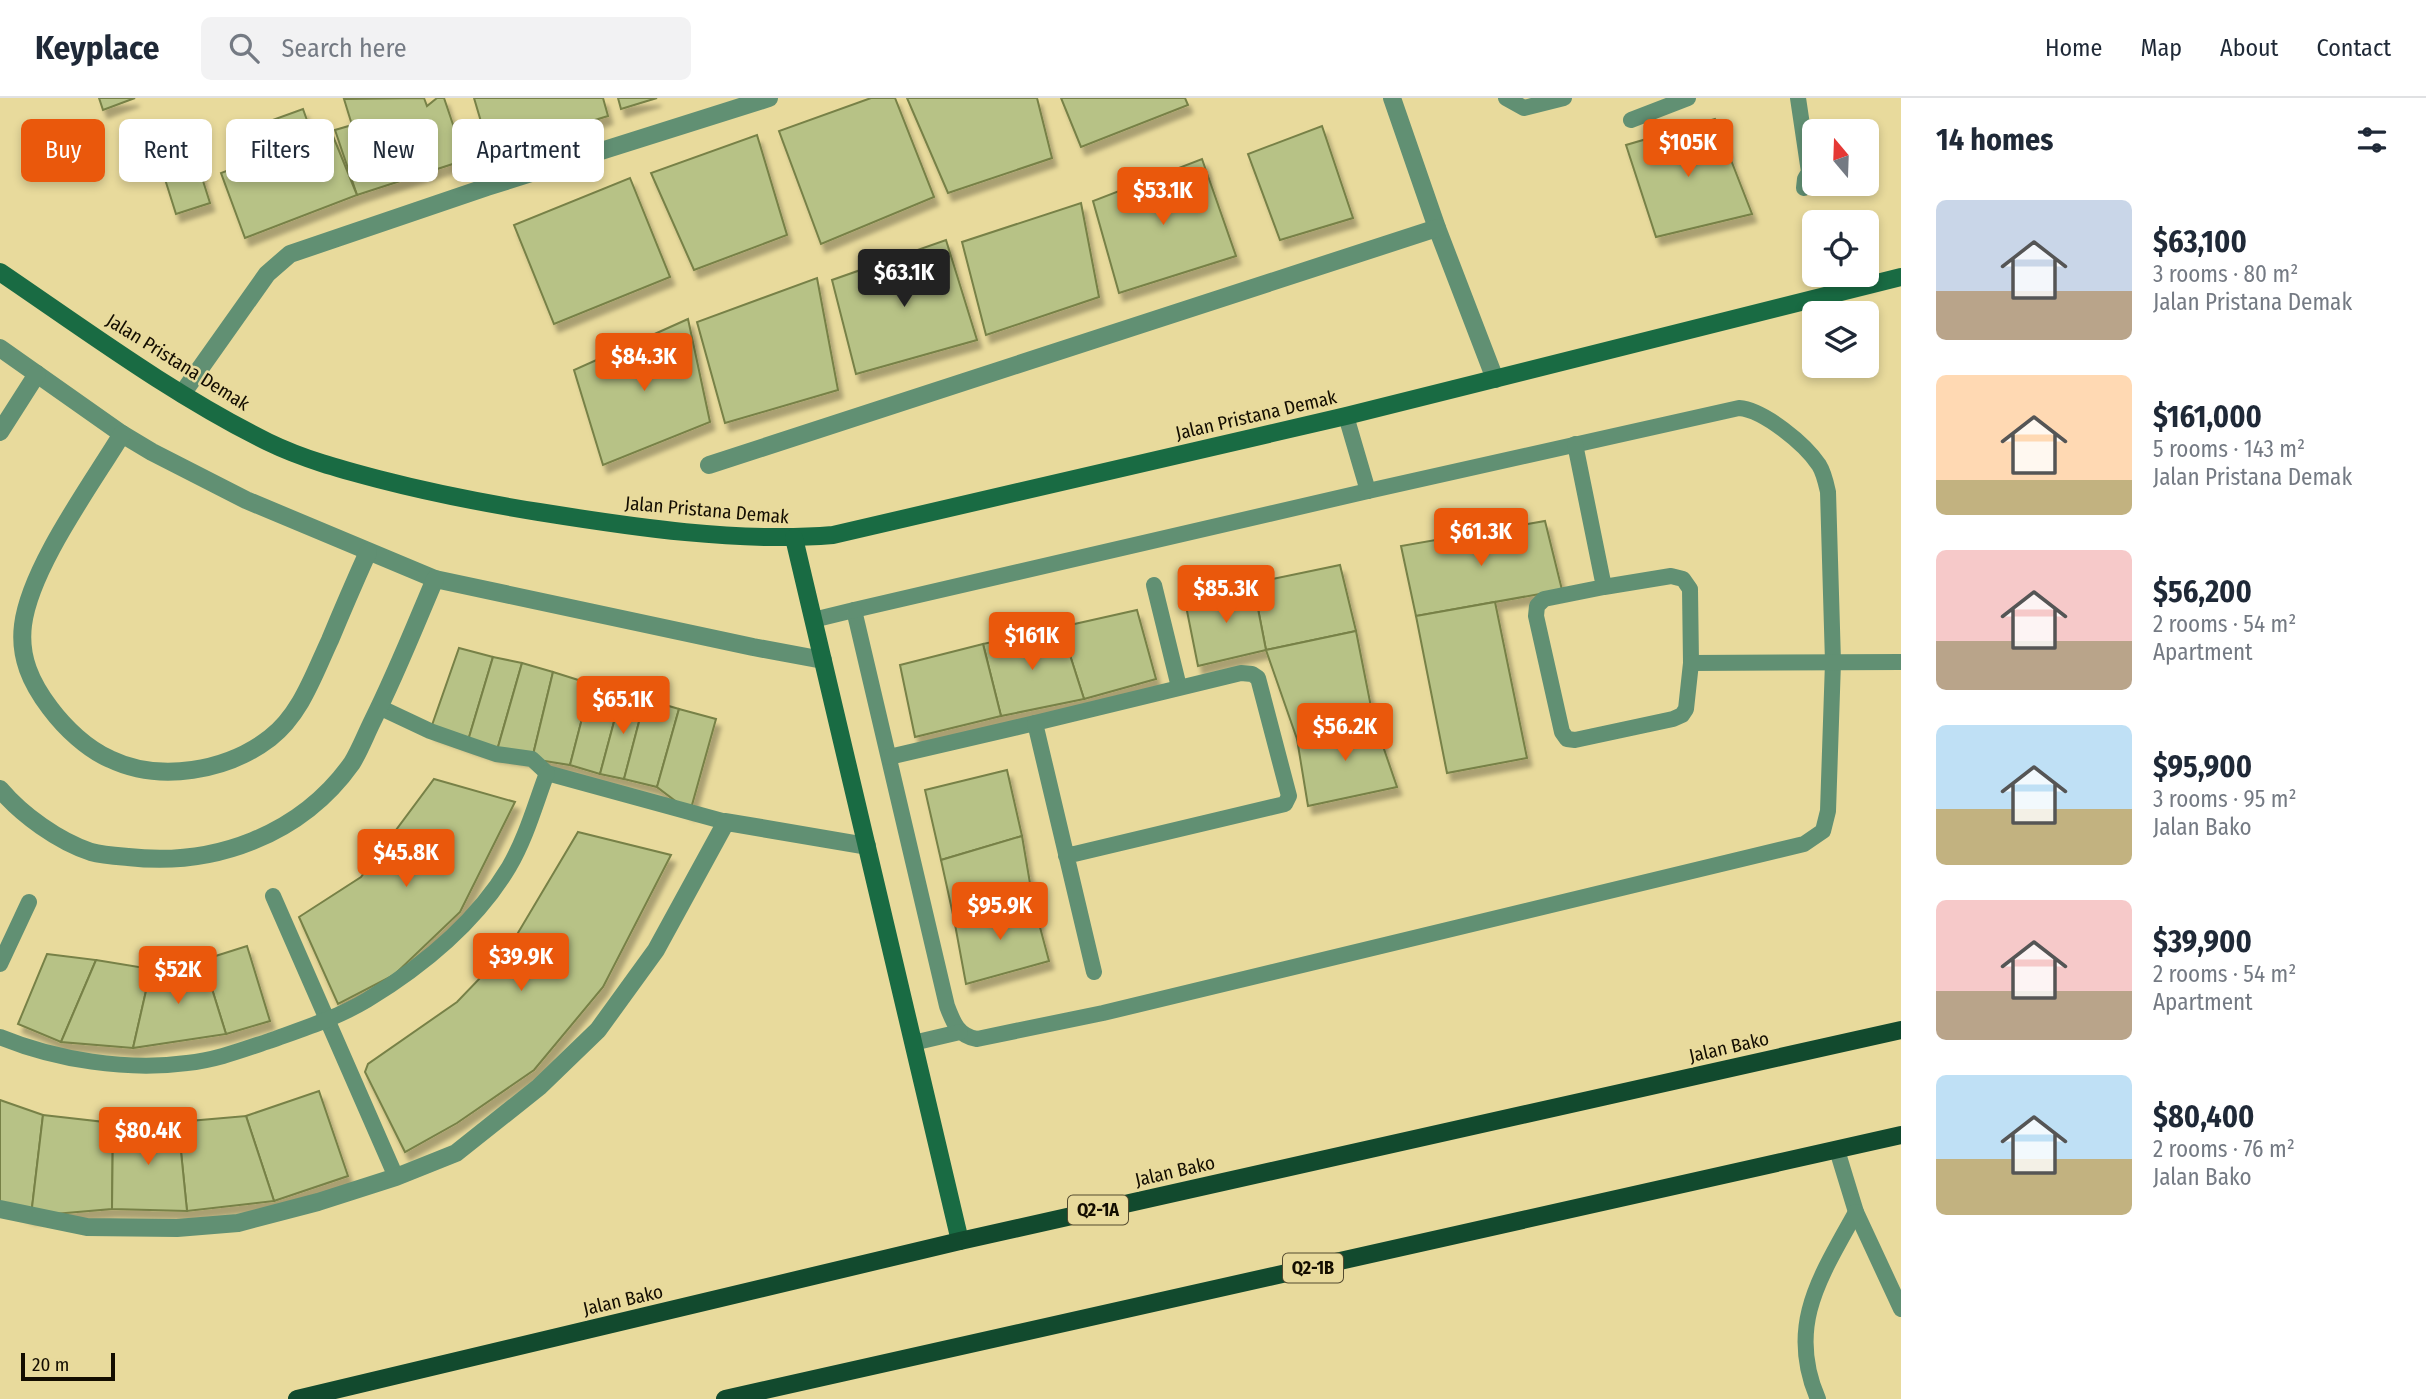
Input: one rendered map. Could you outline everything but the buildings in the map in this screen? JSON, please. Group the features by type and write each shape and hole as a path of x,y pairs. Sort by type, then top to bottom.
{"main road":[{"name":"Jalan Bako","path":"297,1399 961,1241 1901,1030"},
{"name":"Q2-1B","path":"725,1399 1901,1135"}],"street":[{"path":"182,394 267,274 290,254 487,187 769,98"},
{"path":"1392,98 1437,228 1495,379"},
{"path":"709,465 1437,228"},
{"name":"Jalan Pristana Demak","path":"0,272 182,394 267,441 337,468 453,498 598,521 746,537 794,538 833,535 1346,416 1901,277"},
{"path":"0,348 152,452 246,500 435,579 753,648 823,660"},
{"path":"0,432 37,374"},
{"path":"122,434 54,547 30,593 23,626 23,657 44,701 64,726 108,759 127,766 167,772 208,767 246,755 272,736 292,718 368,552"},
{"path":"794,538 961,1241"},
{"path":"0,789 37,824 91,852 161,861 203,855 259,839 276,831 317,802 352,762 435,579"},
{"path":"0,1209 87,1227 177,1228 238,1223 282,1213 396,1177 456,1153 540,1087 598,1030 656,950 726,822 867,846"}],"lane":[{"path":"1506,98 1524,108 1564,98"},
{"path":"1632,120 1688,98"},
{"path":"1798,98 1802,125"},
{"path":"813,620 853,610 1368,491 1575,444 1738,408 1751,409 1792,438 1821,467 1828,492 1833,662 1828,811 1823,831 1804,845 1103,1013 977,1039 964,1036 960,1032 947,1006 853,610"},
{"path":"1346,416 1368,491"},
{"path":"1575,444 1604,587"},
{"path":"1671,576 1683,579 1690,589 1690,663 1686,709 1682,715 1673,719 1575,740 1562,733 1536,617 1536,606 1544,599 1604,587 1671,576"},
{"path":"1154,585 1179,687"},
{"path":"1690,663 1901,662"},
{"path":"889,757 1241,673 1252,674 1258,678 1289,796 1285,804 1066,856"},
{"path":"379,707 430,731 496,754 532,759 547,773 726,822"},
{"path":"1035,723 1094,972"},
{"path":"0,1037 30,1049 72,1059 158,1065 188,1063 228,1055 327,1020 366,1000 420,962 478,908 508,869 520,847 547,773"},
{"path":"273,896 396,1177"},
{"path":"0,964 29,902"},
{"path":"913,1043 960,1032"},
{"path":"1837,1150 1856,1212 1901,1309"},
{"path":"1818,1399 1804,1350 1807,1315 1820,1278 1856,1212"}]}
